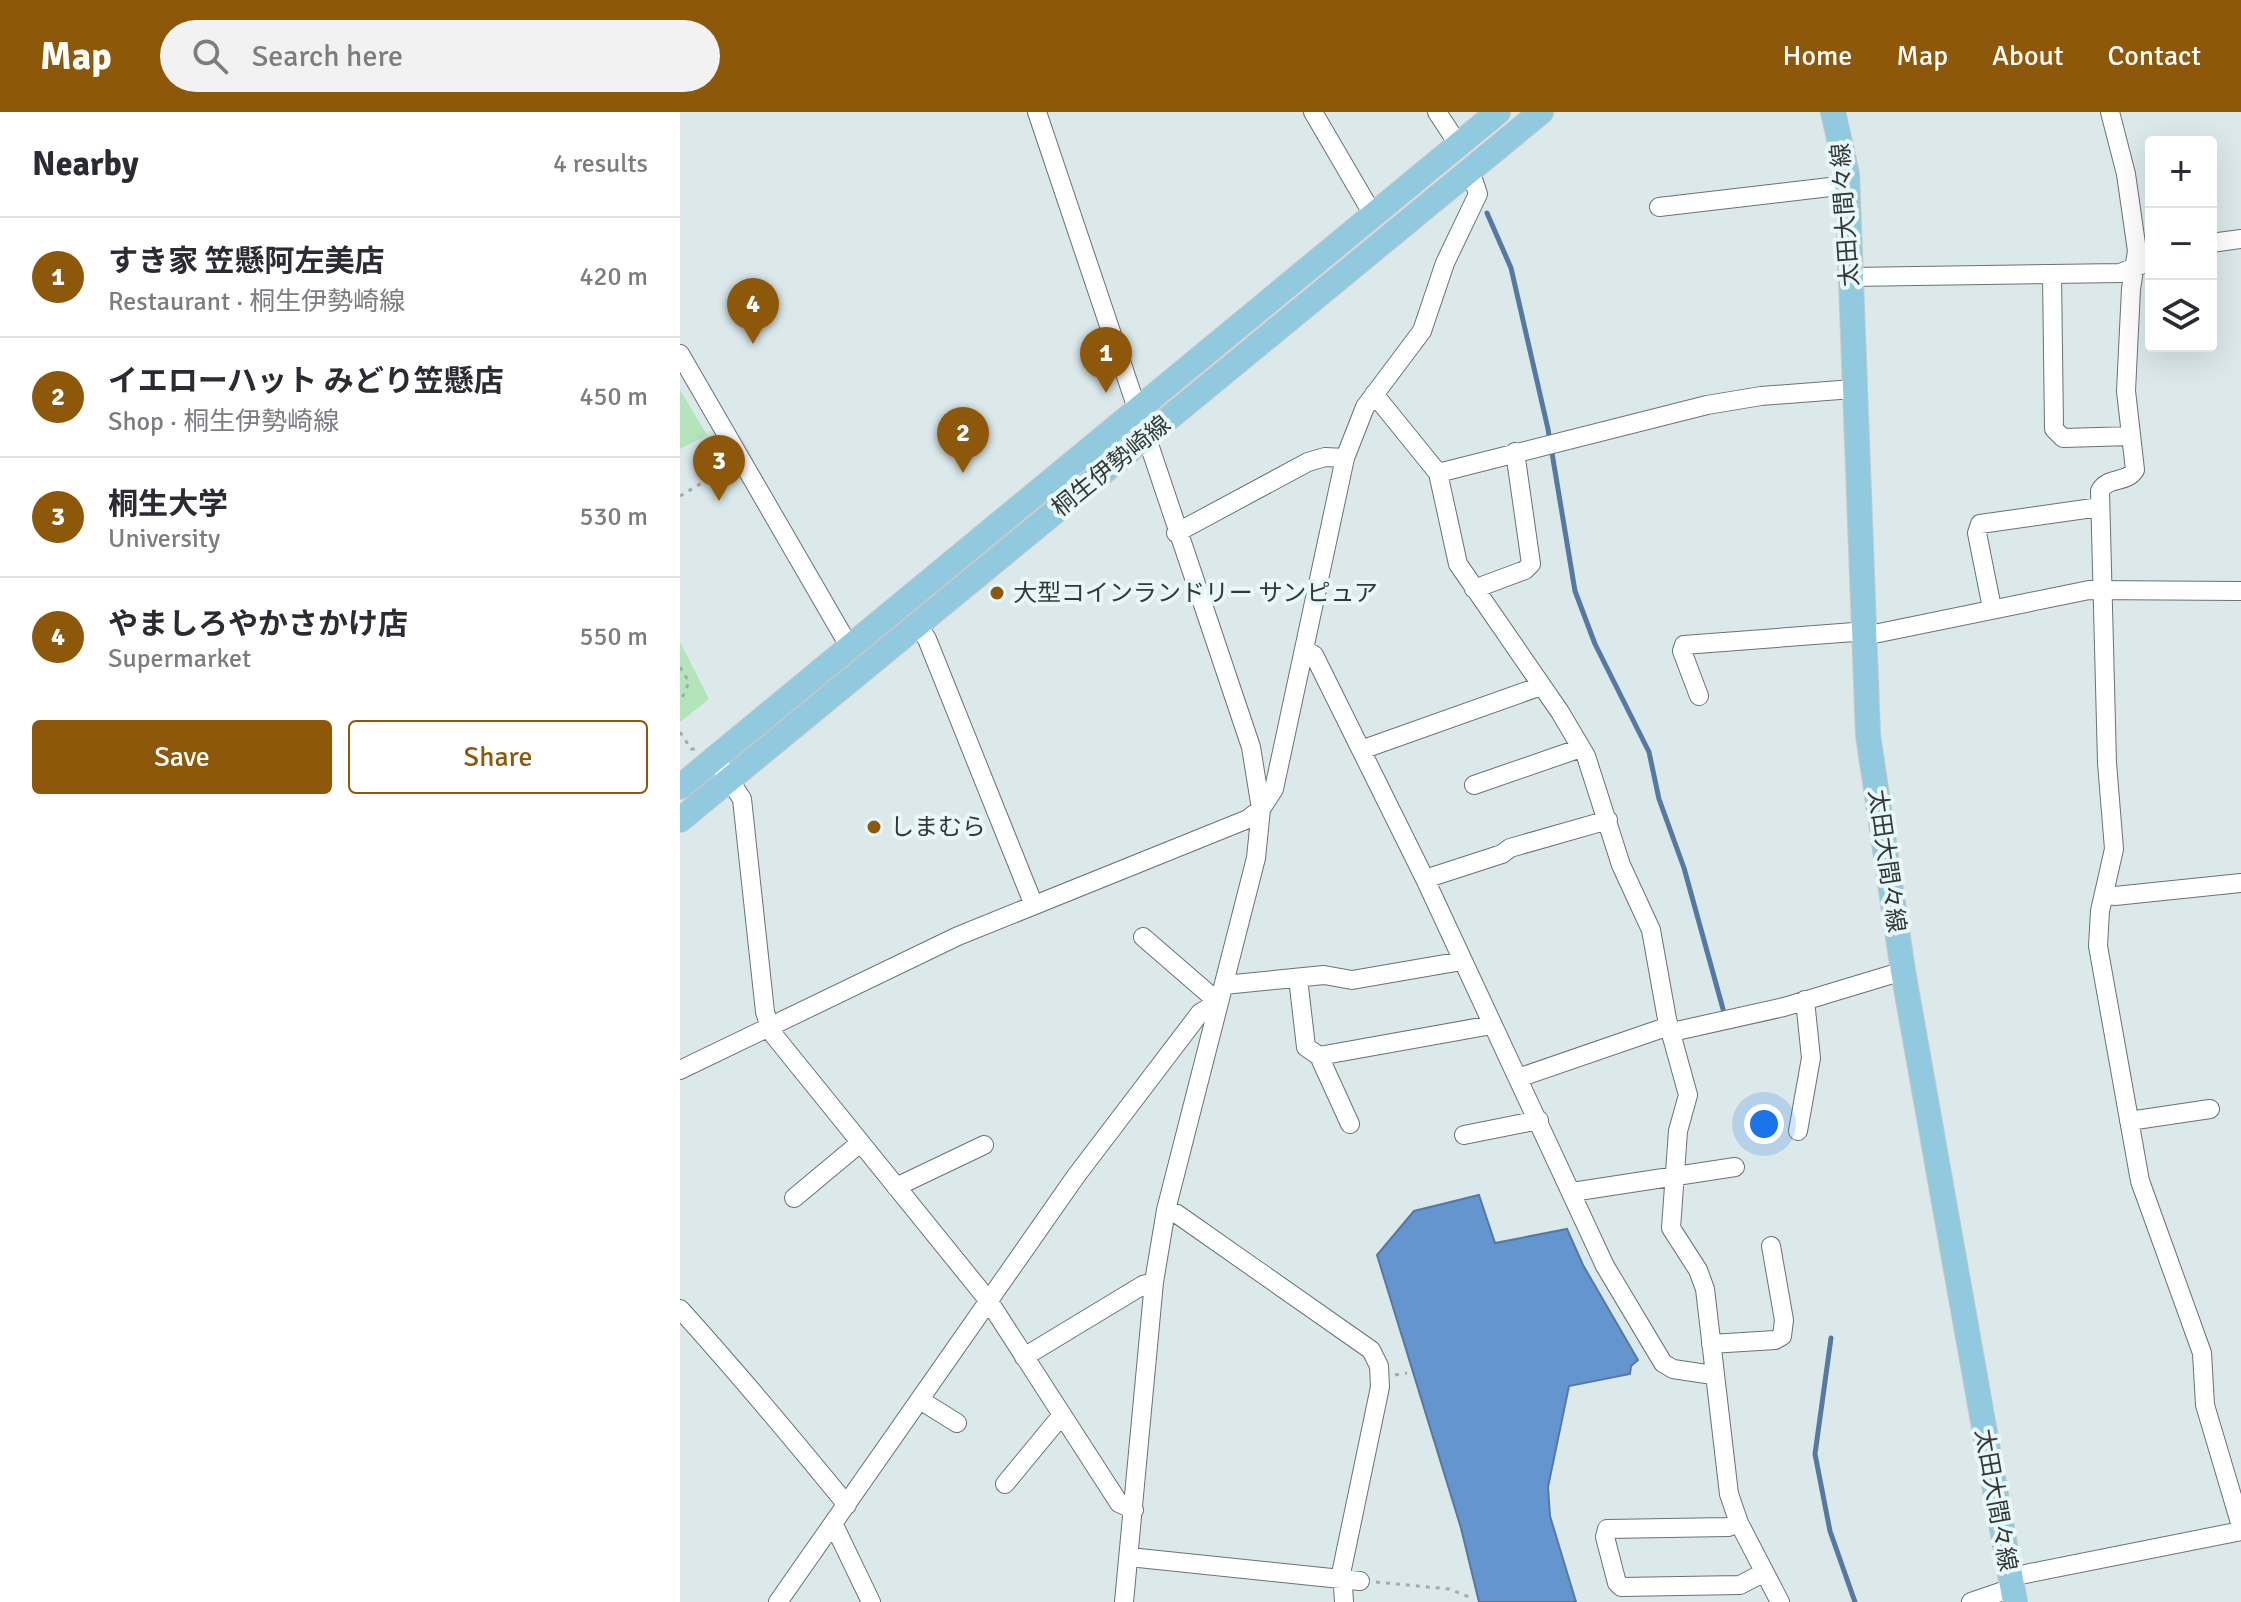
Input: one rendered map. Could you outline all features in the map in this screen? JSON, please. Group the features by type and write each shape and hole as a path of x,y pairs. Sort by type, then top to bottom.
{"main road":[{"name":"桐生伊勢崎線","path":"680,787 711,752 849,646 1136,413 1372,213 1498,112"},
{"name":"桐生伊勢崎線","path":"680,820 1541,112"},
{"name":"太田大間々線","path":"1833,112 1847,185 1868,735 1903,971 2012,1589"}],"street":[{"path":"1037,112 1176,533 1251,747 1261,809 1256,858 1166,1210 1154,1282 1124,1602"},
{"path":"1313,112 1372,213"},
{"path":"1437,112 1458,144"},
{"path":"1971,1602 2241,1529 2205,1405 2202,1353 2145,1199 2098,946 2097,925 2114,849 2107,763 2100,507 2102,486 2128,477 2135,470 2126,391 2143,265 2137,251 2126,174 2110,112"},
{"path":"680,1070 1033,903 1248,819 1261,809 1274,789 1345,458 1359,419 1422,331 1430,315 1445,263 1478,194 1470,170"},
{"path":"1659,207 1847,185"},
{"path":"2217,242 2241,239"},
{"path":"1850,277 2120,273 2143,265"},
{"path":"2052,274 2054,429 2063,438 2131,436"},
{"path":"680,354 849,646"},
{"path":"1438,473 1707,405 1761,396 1853,389"},
{"path":"1374,394 1438,473 1455,557 1581,748 1621,865 1651,930 1670,1029 1688,1095 1678,1131 1671,1228 1702,1278 1725,1479 1739,1523 1780,1602"},
{"path":"1474,589 1525,570 1531,564 1515,452"},
{"path":"1176,533 1308,462 1325,457 1345,458"},
{"path":"1992,608 1977,533 1980,524 2100,507"},
{"path":"1699,696 1682,651 1684,645 1854,632 1862,634 2102,589 2241,591"},
{"path":"917,624 927,639 1033,903"},
{"path":"1304,649 1314,655 1425,879 1605,1266 1659,1358 1673,1369 1713,1375"},
{"path":"1361,750 1541,686"},
{"path":"1474,785 1581,748"},
{"path":"711,752 742,799 769,1026 988,1300 1119,1503 1134,1510"},
{"path":"1425,879 1510,848 1608,820"},
{"path":"2104,894 2115,896 2241,883"},
{"path":"1143,937 1221,994"},
{"path":"778,1602 1076,1176 1200,1013 1221,994 1298,978 1324,975 1352,980 1462,961"},
{"path":"1518,1078 1670,1029 1805,1000 1903,971"},
{"path":"1298,978 1306,1047 1319,1056 1350,1124"},
{"path":"1798,1131 1811,1058 1805,1000"},
{"path":"1319,1056 1492,1025"},
{"path":"2129,1121 2210,1109"},
{"path":"1464,1135 1539,1120"},
{"path":"794,1198 860,1143"},
{"path":"896,1187 984,1145"},
{"path":"1572,1192 1735,1167"},
{"path":"1166,1210 1177,1214 1371,1350 1380,1377 1340,1579 1344,1602"},
{"path":"1711,1344 1775,1340 1782,1336 1784,1320 1771,1246"},
{"path":"1024,1357 1143,1285 1154,1282"},
{"path":"680,1309 744,1379 766,1412 847,1505"},
{"path":"920,1400 957,1423"},
{"path":"1005,1484 1061,1416"},
{"path":"833,1523 871,1602"},
{"path":"1739,1523 1728,1527 1607,1529 1605,1537 1617,1583 1621,1587 1740,1585 1763,1573"},
{"path":"1129,1557 1360,1581"}],"path":[{"path":"680,496 717,474"},
{"path":"680,667 689,682 680,703"},
{"path":"680,732 691,749 711,752"},
{"path":"1360,1581 1449,1589 1472,1598"}],"green space":[{"path":"680,390 707,435 680,449"},
{"path":"680,642 709,699 680,722"}],"water":[{"path":"1479,1195 1495,1243 1567,1229 1583,1265 1638,1360 1631,1366 1630,1374 1569,1386 1548,1487 1550,1516 1576,1602 1479,1602 1461,1528 1377,1255 1414,1211"}],"waterway":[{"path":"1487,213 1511,268 1548,429 1575,591 1595,644 1649,752 1659,799 1684,868 1723,1009"},
{"path":"1831,1338 1815,1454 1830,1531 1855,1602"}],"place":[{"name":"やましろやかさかけ店","path":"753,344"},
{"name":"すき家 笠懸阿左美店","path":"1106,393"},
{"name":"イエローハット みどり笠懸店","path":"963,473"},
{"name":"桐生大学","path":"719,501"},
{"name":"大型コインランドリー サンピュア","path":"997,593"},
{"name":"しまむら","path":"874,827"}]}
